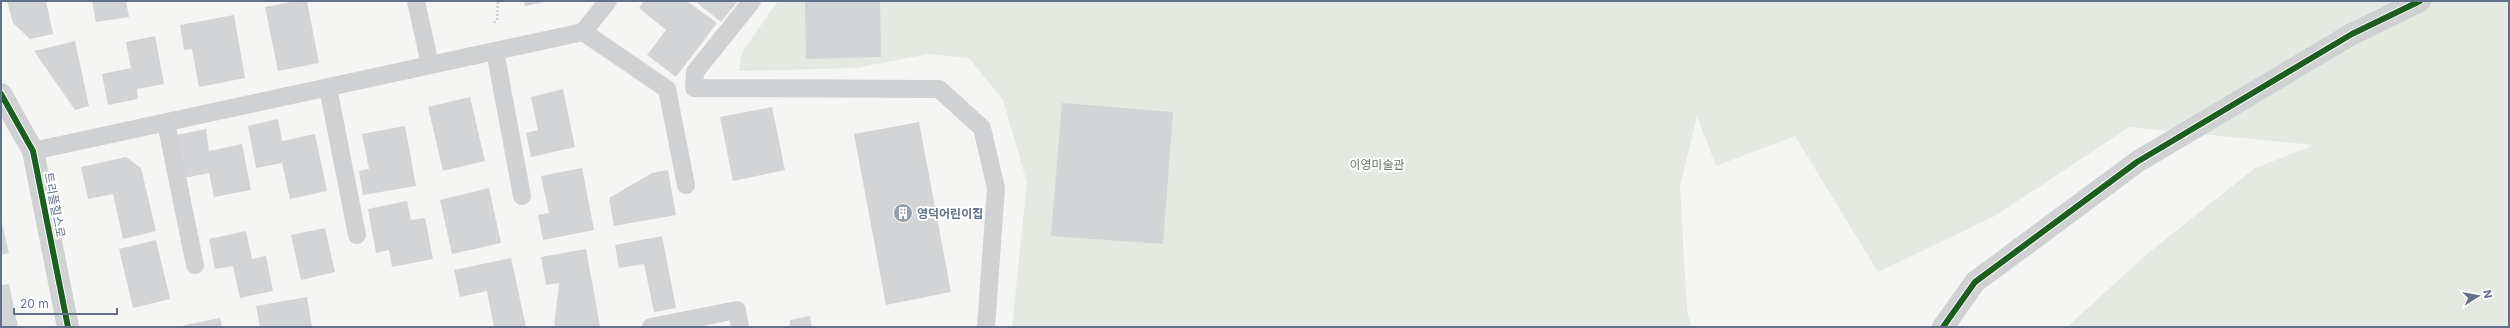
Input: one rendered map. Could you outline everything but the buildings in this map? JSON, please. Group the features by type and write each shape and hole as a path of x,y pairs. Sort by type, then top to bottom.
{"street":[{"path":"1943,327 1975,282 2137,162 2352,34 2420,1"},
{"name":"트리플힐스로","path":"1,94 33,151 68,327"}],"lane":[{"path":"416,1 430,65"},
{"path":"33,151 583,32 608,1"},
{"path":"752,1 695,72 694,88 939,89 982,128 996,188 986,327"},
{"path":"583,32 668,89 686,184"},
{"path":"495,51 522,196"},
{"path":"328,88 357,235"},
{"path":"166,123 195,265"},
{"path":"651,327 737,310 740,327"}],"green space":[{"name":"이영미술관","path":"778,1 2509,1 2509,327 2067,327 2147,254 2255,168 2314,145 2129,127 1995,216 1878,272 1795,136 1716,166 1697,116 1680,186 1687,311 1691,327 1012,327 1027,182 1003,100 969,58 928,54 856,68 739,71 742,52"}],"cycle path":[{"path":"1943,327 1975,282 2137,162 2352,34 2420,1"},
{"path":"1,94 33,151 68,327"}],"place":[{"name":"영덕어린이집","path":"903,213"}]}
